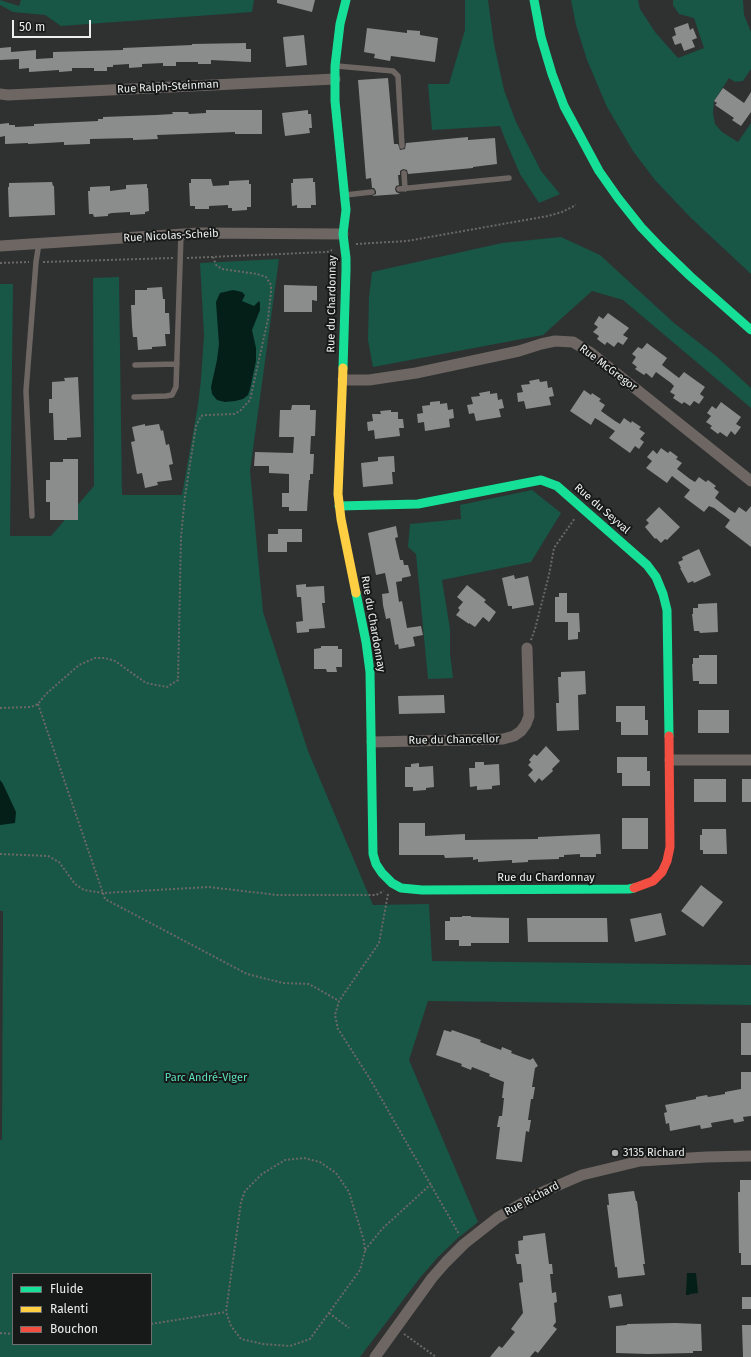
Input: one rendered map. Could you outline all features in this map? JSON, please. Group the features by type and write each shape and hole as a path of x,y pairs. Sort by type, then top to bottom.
{"street":[{"name":"Rue du Chardonnay","path":"346,0 340,24 335,66 335,101 346,210 343,234 346,270 343,380 338,479 340,519 368,656 371,688 372,841 373,854 376,864 382,873 392,883 401,888 422,890 629,889 642,886 653,880 662,872 669,854 670,760"},
{"path":"534,0 541,38 564,106 599,171 641,227 660,247 690,276 751,330"},
{"name":"Rue Ralph-Steinman","path":"0,94 8,95 335,79"},
{"name":"Rue Nicolas-Scheib","path":"0,246 181,234 343,234"},
{"name":"Rue McGregor","path":"343,380 369,380 404,375 519,351 555,341 573,342 591,353 751,481"},
{"name":"Rue du Seyval","path":"339,506 418,504 542,480 557,486 647,565 656,577 663,594 667,610 670,760"},
{"name":"Rue du Chancellor","path":"372,742 503,739 514,736 521,731 529,716 527,648"},
{"path":"670,760 751,760"},
{"name":"Rue Richard","path":"375,1357 432,1278 446,1262 464,1244 497,1218 517,1205 559,1184 582,1175 640,1161 751,1156"}],"lane":[{"path":"335,66 393,70 398,76 402,146"},
{"path":"404,173 402,189 508,178"},
{"path":"345,195 372,192"},
{"path":"134,397 166,396 175,391 181,234"},
{"path":"32,516 26,391 36,262 39,243"},
{"path":"135,366 177,364"}],"path":[{"path":"345,247 353,244 407,241 548,216 562,212 576,205"},
{"path":"0,708 31,707 38,704 46,694 78,665 95,658 105,658 115,661 146,683 167,687 178,680 182,537 185,496 196,426 201,416 234,414 240,411 250,400 268,318 271,292 271,285 266,277 257,274 222,269 216,265 213,257"},
{"path":"527,648 535,629 549,575 554,548 582,507"},
{"path":"38,704 105,900 247,974 283,983 309,984 339,1001"},
{"path":"0,854 48,856 59,862 75,884 84,890 103,893 209,887 277,895 376,895 382,893 392,883"},
{"path":"392,883 387,898 379,943 339,1001 335,1015 338,1029 370,1079 464,1244"},
{"path":"304,1158 320,1162 336,1173 349,1192 364,1241 365,1251 360,1270 310,1338 290,1346 263,1344 241,1339 231,1326 226,1312 241,1202 245,1191 262,1174 285,1160 304,1158"},
{"path":"365,1251 382,1229 431,1184"},
{"path":"152,1324 226,1312"},
{"path":"329,1313 349,1328"},
{"path":"396,1328 436,1357"},
{"path":"0,1334 12,1334"}],"green space":[{"path":"0,0 19,6 21,0 254,0 252,12 61,26 45,15 13,12 0,5"},
{"path":"465,0 488,0 494,44 504,90 516,122 541,171 560,194 539,203 520,174 500,126 432,130 428,84 449,84 465,30"},
{"path":"571,0 638,0 640,9 655,32 678,58 704,48 694,18 679,14 673,5 673,0 743,0 744,15 751,32 751,69 743,81 735,82 729,78 714,101 713,113 715,124 722,132 738,142 751,123 751,274 691,218 655,180 633,151 607,107 587,60 576,25"},
{"path":"561,237 600,255 674,323 716,356 751,388 751,408 623,300 592,291 543,335 373,367 368,340 369,297 372,272 502,243"},
{"name":"Parc André-Viger","path":"279,259 250,471 263,612 308,751 373,905 429,904 432,961 751,965 751,1005 428,1001 409,1060 478,1222 438,1257 419,1279 360,1357 0,1357 0,1140 2,1140 3,911 0,911 0,284 13,284 10,536 51,536 94,486 93,278 119,277 122,495 182,495 198,405 204,335 200,263"},
{"path":"532,490 561,513 531,562 442,580 450,629 450,654 453,678 428,679 416,554 408,547 410,524 461,519 460,505"}],"shaded area":[{"path":"233,290 242,292 245,295 242,301 254,306 259,301 260,310 252,330 256,348 256,361 248,395 243,399 225,402 217,400 212,394 211,387 219,344 216,302 220,293"},
{"path":"0,780 16,812 15,823 0,825"},
{"path":"687,1273 696,1273 698,1293 686,1295"}],"building":[{"path":"277,0 315,0 312,12 277,3"},
{"path":"688,23 690,30 693,28 697,38 692,40 695,47 684,51 681,43 675,45 672,37 676,35 674,28"},
{"path":"367,28 407,33 407,30 420,31 420,35 438,38 435,62 391,56 390,61 374,58 375,54 364,52"},
{"path":"304,35 307,65 286,67 283,37"},
{"path":"246,43 246,49 251,49 251,62 211,60 211,64 198,64 198,62 176,62 176,66 163,66 163,63 142,64 142,67 129,68 129,64 113,65 113,67 107,67 107,71 94,71 94,68 72,68 72,71 59,72 59,70 29,72 29,68 19,69 19,59 0,60 0,48 11,47 11,52 36,50 36,59 53,58 53,52 123,50 123,48 192,44"},
{"path":"388,78 394,144 398,144 400,150 405,149 406,143 468,137 468,140 495,138 497,164 473,168 408,174 407,170 403,169 400,171 400,175 398,175 399,185 396,186 395,189 396,192 400,194 372,196 376,194 376,191 372,188 371,178 366,179 358,80"},
{"path":"723,88 744,103 751,92 751,112 741,126 732,120 734,118 715,105 717,103 714,101"},
{"path":"206,110 262,110 262,134 235,134 235,132 157,135 158,139 90,139 90,144 64,145 64,142 5,144 5,136 0,137 0,124 9,123 9,125 15,125 15,127 34,126 34,124 98,121 98,119 103,119 103,117 173,114 172,112 188,112 189,114 206,113"},
{"path":"308,110 308,114 311,114 312,128 309,128 310,133 285,136 282,113"},
{"path":"313,178 313,182 315,182 316,205 311,205 311,208 297,208 297,205 292,206 291,183 293,183 293,179"},
{"path":"191,179 211,179 213,186 229,185 229,181 249,180 249,184 251,184 251,207 247,207 247,210 232,211 232,208 228,208 228,205 209,206 209,209 195,209 195,206 190,206 189,183 191,183"},
{"path":"52,182 54,186 55,215 9,217 9,183"},
{"path":"147,184 149,211 145,212 145,214 130,215 130,212 112,213 108,214 108,216 94,217 93,214 89,214 88,191 90,191 90,187 110,186 110,191 126,189 126,185"},
{"path":"284,285 317,286 317,301 312,300 312,312 284,312"},
{"path":"162,287 163,299 165,299 165,313 169,313 170,334 165,334 166,346 138,350 137,337 133,337 132,326 131,305 135,305 135,290 147,290 147,288"},
{"path":"608,313 629,328 623,335 628,338 623,345 618,342 614,347 607,342 605,345 597,339 599,336 593,332 598,327 594,324 599,316 603,319"},
{"path":"647,343 667,358 662,365 679,378 684,372 705,387 700,394 704,397 699,404 694,401 690,406 684,402 682,404 673,398 675,395 670,392 674,386 671,383 656,372 652,378 646,373 644,375 635,369 637,367 632,363 636,357 632,354 638,347 642,349"},
{"path":"78,377 81,437 67,438 67,440 54,440 53,413 49,413 49,399 52,399 52,382 65,381 64,378"},
{"path":"539,379 540,382 547,381 548,388 552,387 554,396 549,397 551,405 526,409 524,401 518,402 517,393 523,392 521,385 530,384 529,381"},
{"path":"584,390 601,399 599,401 605,405 601,411 615,421 620,424 624,418 641,427 639,429 645,433 640,439 644,442 639,449 635,446 630,453 609,438 615,431 595,418 591,425 570,411"},
{"path":"490,391 490,394 497,393 498,400 502,399 504,408 499,409 501,417 476,421 474,413 469,414 467,405 473,404 471,397 480,396 479,393"},
{"path":"440,401 440,404 447,403 448,410 453,409 454,418 449,419 450,427 425,431 424,422 418,423 417,414 423,413 422,406 430,405 430,402"},
{"path":"721,402 741,417 736,424 741,427 735,435 731,431 727,437 720,432 718,434 710,428 712,426 706,422 711,416 707,413 712,406 716,409"},
{"path":"292,405 310,405 310,410 316,410 315,436 311,436 310,454 314,454 313,474 310,474 309,480 307,511 289,511 289,507 282,507 282,493 289,493 289,474 269,473 269,466 254,466 255,452 293,453 294,437 279,437 280,410 291,410"},
{"path":"391,410 391,412 398,412 398,419 403,419 404,428 399,428 400,436 375,439 374,430 368,431 367,422 373,421 372,414 381,414 380,411"},
{"path":"145,424 145,426 159,424 161,431 163,430 166,445 169,444 173,464 169,465 172,480 157,482 158,485 145,488 142,473 137,474 131,442 135,441 132,427"},
{"path":"661,448 668,453 670,451 678,457 676,459 682,463 677,469 690,479 695,482 699,477 706,482 708,480 716,486 714,488 719,492 715,498 730,510 735,513 739,507 746,512 751,506 751,547 725,527 730,520 714,508 709,506 704,512 684,497 690,490 672,476 667,483 646,468 652,461 647,457 653,450 657,454"},
{"path":"394,456 395,472 392,472 393,484 363,487 361,463 378,461 378,457"},
{"path":"63,459 78,459 78,520 50,520 50,502 46,502 46,480 50,480 50,462 63,462"},
{"path":"659,507 680,527 667,540 665,539 661,543 656,538 655,539 645,527 649,523 646,520"},
{"path":"396,526 398,537 395,538 400,560 403,560 404,565 408,565 411,576 402,578 402,581 396,582 399,602 402,601 407,628 421,626 423,635 413,637 415,646 399,649 398,644 395,645 390,618 386,619 383,605 382,594 389,593 385,573 376,575 368,533"},
{"path":"278,529 302,529 302,542 287,542 287,552 268,552 268,534 278,534"},
{"path":"699,549 711,575 694,583 693,581 688,583 678,562 683,560 682,557"},
{"path":"514,575 515,579 528,576 534,605 512,609 512,606 508,606 502,578"},
{"path":"306,584 306,587 324,586 325,603 322,603 325,628 309,629 309,632 297,633 296,622 303,621 301,597 297,597 296,585"},
{"path":"467,585 486,600 484,602 496,612 489,622 483,617 475,627 456,615 460,610 458,608 463,602 457,597"},
{"path":"559,593 567,593 567,613 579,613 580,632 578,632 578,639 568,640 568,622 555,622 555,597 559,597"},
{"path":"717,603 718,632 700,633 699,631 694,631 692,614 693,608 698,608 698,604"},
{"path":"321,646 338,646 338,649 342,649 342,667 336,667 337,672 327,672 326,669 314,669 314,649 321,648"},
{"path":"699,655 717,655 717,684 699,684 699,681 693,681 693,658 699,658"},
{"path":"585,671 586,694 578,695 579,730 557,731 556,703 559,703 558,677 561,677 561,672"},
{"path":"444,695 445,713 399,714 398,696"},
{"path":"616,706 645,706 645,720 648,720 648,735 621,735 621,722 616,722"},
{"path":"698,710 729,710 729,733 698,733"},
{"path":"546,746 560,761 552,769 553,771 542,781 539,778 535,783 528,775 533,770 528,765 531,762 529,760 534,754 537,756"},
{"path":"617,757 647,757 647,771 650,771 650,786 622,786 622,773 617,773"},
{"path":"475,762 484,762 484,765 499,764 500,785 492,786 492,789 477,790 477,786 470,787 469,768 475,768"},
{"path":"419,763 419,767 433,766 434,787 426,788 426,790 413,791 413,787 405,787 405,767 411,767 411,764"},
{"path":"694,779 726,779 726,802 694,802"},
{"path":"742,779 751,779 751,802 742,802"},
{"path":"622,818 648,818 648,849 622,849"},
{"path":"399,823 425,823 425,836 465,834 465,840 538,839 538,837 600,834 601,854 596,854 596,857 580,857 580,854 564,855 564,857 559,857 559,859 528,860 528,862 512,863 512,860 478,862 478,859 473,860 473,857 445,858 444,855 399,855"},
{"path":"702,829 726,829 727,854 703,854 703,850 700,850 700,835 702,835"},
{"path":"701,885 723,902 703,927 681,911"},
{"path":"661,913 666,935 635,942 630,919"},
{"path":"462,916 509,918 509,943 471,943 471,946 459,946 459,940 445,940 445,921 450,921 450,917"},
{"path":"527,918 607,918 608,942 528,942"},
{"path":"741,1023 751,1023 751,1055 741,1055"},
{"path":"444,1030 451,1032 452,1030 481,1040 480,1042 501,1050 502,1047 512,1051 511,1053 530,1060 533,1058 538,1066 535,1068 532,1087 535,1087 533,1099 531,1099 528,1120 531,1120 529,1132 526,1131 522,1162 496,1159 500,1127 497,1127 499,1116 502,1116 504,1082 489,1076 490,1074 472,1067 471,1070 461,1066 462,1064 436,1055"},
{"path":"741,1072 751,1072 751,1116 743,1117 744,1121 734,1123 733,1119 711,1123 712,1127 701,1129 700,1125 670,1131 669,1123 666,1124 664,1113 667,1112 665,1105 696,1099 696,1097 707,1095 708,1097 725,1094 725,1092 741,1089"},
{"path":"740,1180 751,1180 751,1265 741,1265 741,1253 739,1253 738,1192 740,1192"},
{"path":"634,1191 637,1201 645,1275 618,1278 617,1267 615,1267 607,1205 609,1205 608,1194"},
{"path":"545,1233 549,1264 552,1264 553,1274 550,1274 552,1293 556,1292 557,1302 554,1303 556,1322 553,1326 557,1329 538,1353 535,1351 530,1357 490,1357 499,1346 502,1348 515,1332 511,1329 523,1313 519,1283 523,1282 521,1264 517,1264 515,1254 519,1254 518,1241 523,1240 523,1236"},
{"path":"621,1294 623,1306 610,1308 608,1296"},
{"path":"742,1297 751,1297 751,1309 742,1309"},
{"path":"627,1324 701,1324 702,1351 693,1351 693,1353 616,1353 616,1326"},
{"path":"742,1325 751,1325 751,1357 743,1357"}],"traffic: fast":[{"path":"343,368 346,270 343,234 346,210 335,101 335,66 340,24 346,0"},
{"path":"534,0 541,37 552,74 564,106 599,171 641,227 660,247 690,276 751,330"},
{"path":"339,506 418,504 541,480 557,486 647,565 656,577 663,594 667,610 669,736"},
{"path":"356,593 366,642 370,672 373,854 376,864 382,873 392,883 401,888 422,890 634,888"}],"traffic: slow":[{"path":"343,368 338,494 341,519 356,593"}],"traffic: jam":[{"path":"634,888 653,881 662,872 667,861 670,847 669,736"}],"place":[{"name":"3135 Richard","path":"615,1153"}]}
